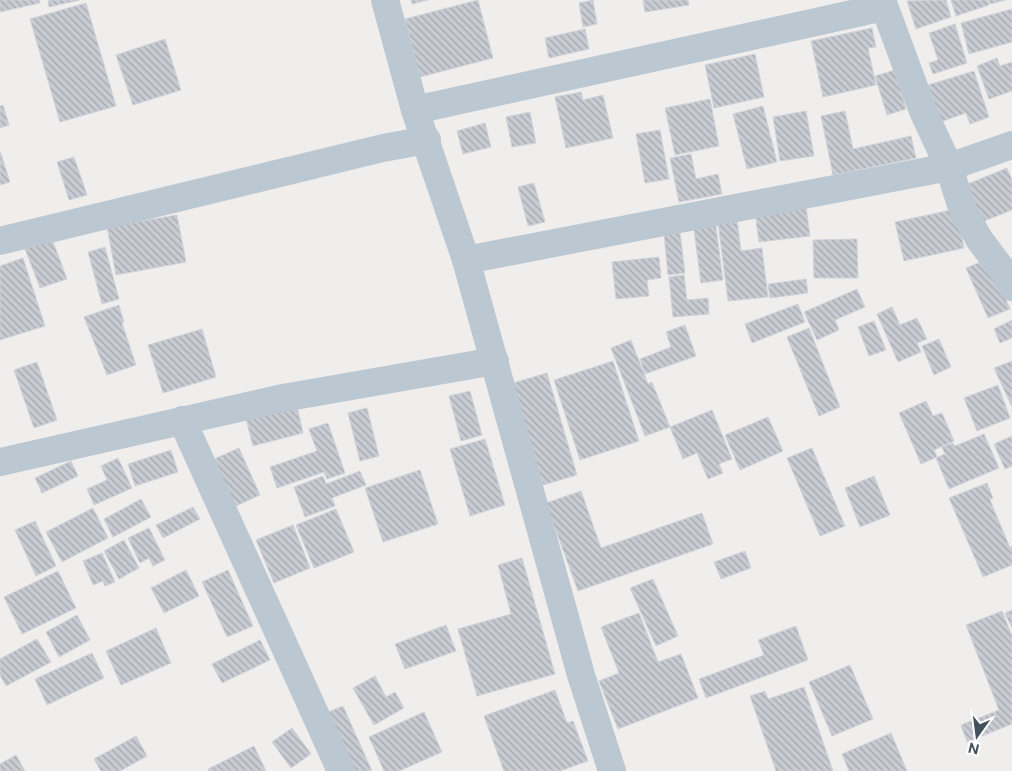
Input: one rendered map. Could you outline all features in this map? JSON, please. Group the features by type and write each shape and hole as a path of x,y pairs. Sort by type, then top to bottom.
{"street":[{"path":"385,0 416,110 466,260 581,675 612,771"},
{"path":"416,110 883,4 923,111 949,168 962,208 979,240 1003,271 1012,287"},
{"path":"0,241 383,148 427,140"},
{"path":"466,260 949,168 1012,145"},
{"path":"0,462 283,398 495,360"},
{"path":"182,420 341,771"}],"building":[{"path":"0,0 39,0 40,3 0,12"},
{"path":"48,0 80,0 49,7"},
{"path":"411,0 428,0 412,4"},
{"path":"478,0 493,58 420,77 405,19"},
{"path":"593,0 597,24 583,27 579,3"},
{"path":"643,0 688,0 689,5 645,12"},
{"path":"946,0 951,17 916,29 907,1"},
{"path":"951,0 988,0 989,5 956,16"},
{"path":"989,0 1006,0 990,4"},
{"path":"86,3 116,106 60,122 30,19"},
{"path":"1012,9 1012,42 969,54 961,23"},
{"path":"955,24 967,63 933,74 929,63 938,60 929,33"},
{"path":"872,28 876,47 868,48 876,85 823,97 811,41"},
{"path":"585,29 589,49 549,58 545,38"},
{"path":"165,39 181,90 133,105 116,55"},
{"path":"755,54 764,97 714,108 705,65"},
{"path":"997,58 1000,66 1012,62 1012,91 989,99 977,66"},
{"path":"895,70 906,109 887,115 875,76"},
{"path":"974,71 989,117 970,124 966,113 940,122 928,85"},
{"path":"581,92 583,100 603,95 613,138 566,148 555,97"},
{"path":"710,99 719,146 675,155 665,108"},
{"path":"3,105 9,125 0,128 0,106"},
{"path":"763,106 777,162 747,169 733,114"},
{"path":"806,111 814,156 780,161 773,117"},
{"path":"845,111 853,149 911,136 916,158 833,175 821,116"},
{"path":"530,112 536,143 512,147 506,117"},
{"path":"485,123 491,147 463,154 457,131"},
{"path":"660,130 669,179 645,183 636,134"},
{"path":"0,151 10,182 0,185"},
{"path":"691,154 696,179 718,174 722,194 679,202 670,158"},
{"path":"74,157 87,195 69,200 57,162"},
{"path":"1007,168 1012,180 1012,210 974,225 958,188"},
{"path":"534,183 545,222 528,226 518,187"},
{"path":"806,207 810,236 759,242 755,213"},
{"path":"956,209 964,248 904,261 895,222"},
{"path":"177,215 186,262 116,275 107,227"},
{"path":"737,219 741,251 762,248 768,297 728,301 718,222"},
{"path":"715,220 723,280 701,283 693,223"},
{"path":"680,232 685,273 668,275 664,234"},
{"path":"51,236 67,279 40,288 24,246"},
{"path":"857,239 858,278 814,278 813,240"},
{"path":"105,247 119,299 102,304 88,252"},
{"path":"659,257 661,278 647,280 649,296 616,299 612,262"},
{"path":"23,258 45,326 0,340 0,266"},
{"path":"988,259 1010,309 988,318 966,268"},
{"path":"684,275 687,300 708,298 709,314 673,317 669,277"},
{"path":"806,279 808,293 770,298 768,284"},
{"path":"857,289 865,307 835,320 839,330 817,340 804,312"},
{"path":"798,304 805,322 752,343 745,324"},
{"path":"119,305 124,322 122,323 136,365 107,375 84,317"},
{"path":"892,307 900,325 917,318 927,339 917,343 921,352 898,362 877,314"},
{"path":"1012,320 1012,338 1000,343 994,329"},
{"path":"874,321 886,350 869,356 858,327"},
{"path":"685,325 696,356 645,374 640,359 671,347 666,332"},
{"path":"809,328 840,407 819,416 787,337"},
{"path":"202,329 216,377 163,393 148,345"},
{"path":"939,339 951,367 934,375 922,346"},
{"path":"631,340 648,384 652,382 670,427 645,436 611,348"},
{"path":"613,361 639,441 580,460 554,380"},
{"path":"1012,361 1012,407 994,368"},
{"path":"37,362 57,420 34,428 14,370"},
{"path":"547,373 577,475 543,485 513,383"},
{"path":"998,385 1010,418 977,431 964,398"},
{"path":"470,391 482,435 461,441 449,396"},
{"path":"926,401 933,416 942,413 954,441 934,450 937,457 921,464 899,413"},
{"path":"297,406 303,433 253,446 246,419"},
{"path":"367,408 379,456 360,461 348,413"},
{"path":"712,410 732,459 719,464 723,473 708,479 697,453 683,459 670,427"},
{"path":"768,417 783,451 740,470 725,435"},
{"path":"328,423 345,473 327,479 324,472 277,488 270,467 317,451 309,429"},
{"path":"984,434 999,468 949,489 936,458 945,454 942,447 953,443 955,446"},
{"path":"1012,436 1012,466 1005,469 994,444"},
{"path":"485,439 505,505 470,516 450,449"},
{"path":"239,448 260,495 227,510 205,463"},
{"path":"812,448 845,526 820,536 787,458"},
{"path":"171,450 178,472 135,486 128,464"},
{"path":"118,458 132,488 94,505 87,489 107,480 101,466"},
{"path":"71,461 78,476 42,493 35,478"},
{"path":"420,470 438,524 383,542 365,488"},
{"path":"360,471 366,485 332,498 335,506 305,517 294,487 323,476 326,484"},
{"path":"874,476 890,515 860,527 845,488"},
{"path":"987,483 993,498 990,500 1010,548 1012,546 1012,565 983,577 949,498"},
{"path":"581,491 601,548 702,513 713,544 578,591 546,503"},
{"path":"141,499 151,517 113,537 104,519"},
{"path":"193,507 200,519 163,538 156,525"},
{"path":"93,508 108,538 62,562 46,532"},
{"path":"336,509 354,552 314,568 296,525"},
{"path":"35,521 56,566 36,576 15,530"},
{"path":"293,525 310,568 274,583 256,540"},
{"path":"149,528 165,560 153,566 149,558 140,563 128,538"},
{"path":"124,540 139,568 119,579 104,551"},
{"path":"745,551 751,568 721,579 714,562"},
{"path":"102,553 115,582 105,586 103,581 93,585 83,561"},
{"path":"522,558 555,674 477,696 458,629 511,614 498,565"},
{"path":"186,570 199,596 164,613 151,588"},
{"path":"228,570 253,626 227,637 202,582"},
{"path":"58,571 76,608 22,634 4,597"},
{"path":"653,579 678,636 656,646 630,588"},
{"path":"1012,610 1012,628 1005,613"},
{"path":"1002,611 1012,636 1012,724 967,742 961,725 999,710 966,625"},
{"path":"639,613 658,662 681,654 698,698 618,729 599,681 619,673 601,627"},
{"path":"77,615 90,640 59,657 46,632"},
{"path":"446,625 456,651 405,669 395,644"},
{"path":"796,626 808,660 706,698 699,679 764,655 758,640"},
{"path":"156,628 171,663 121,685 106,651"},
{"path":"37,639 51,662 6,686 0,675 0,659"},
{"path":"260,640 270,660 222,683 212,664"},
{"path":"92,653 104,678 47,705 35,679"},
{"path":"850,665 873,719 832,736 809,682"},
{"path":"375,676 386,697 395,692 404,708 374,725 353,688"},
{"path":"804,687 833,771 776,771 750,696 765,691 768,699"},
{"path":"555,690 567,723 573,721 588,761 560,771 504,771 484,716"},
{"path":"343,706 372,771 346,771 321,715"},
{"path":"424,712 442,752 399,771 384,771 369,737"},
{"path":"292,728 311,754 291,768 272,742"},
{"path":"891,733 907,771 849,771 842,754"},
{"path":"136,736 147,756 120,771 101,771 94,759"},
{"path":"254,746 266,771 209,771 208,769"},
{"path":"16,755 25,771 0,771 0,764"}]}
